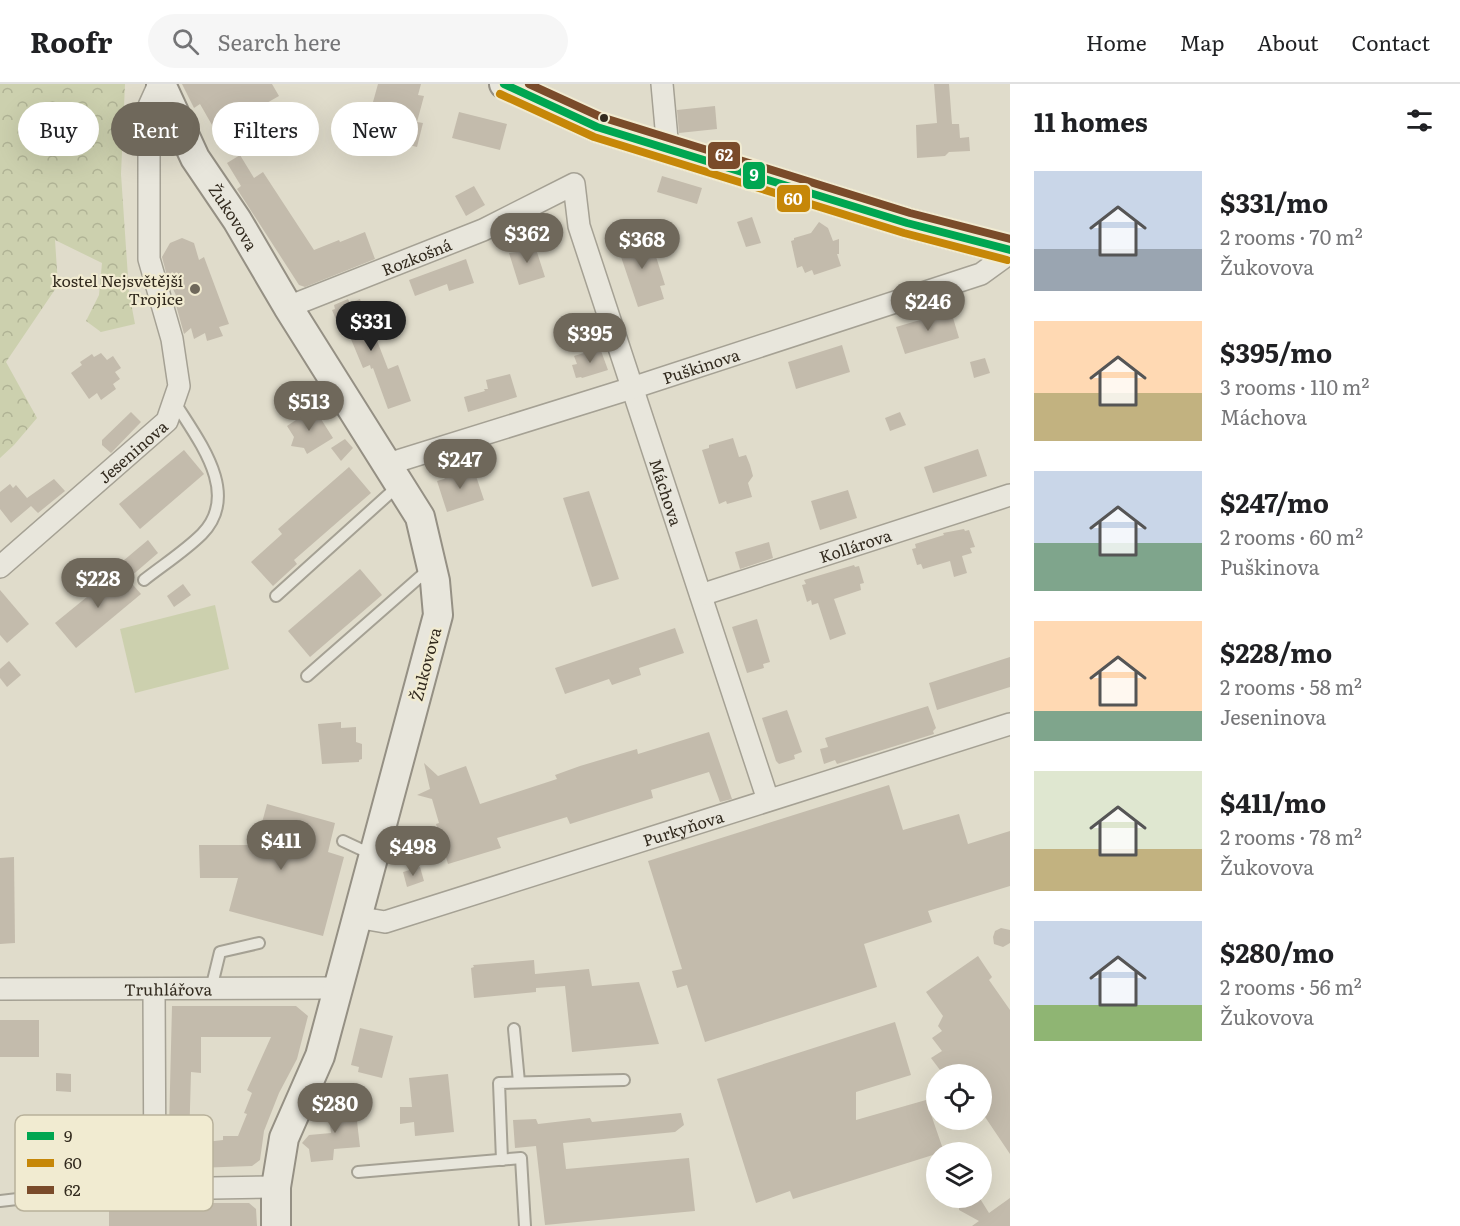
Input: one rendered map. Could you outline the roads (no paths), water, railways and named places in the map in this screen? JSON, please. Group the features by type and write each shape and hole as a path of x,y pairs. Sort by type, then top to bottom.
{"street":[{"name":"Žukovova","path":"160,84 195,158 237,220 288,307 420,517 432,567 438,615 336,988 320,1056 284,1138 276,1187 276,1226"},
{"name":"Jeseninova","path":"0,567 167,421 179,386 172,339 149,259 149,106 160,84"},
{"path":"504,84 597,127 907,223 1010,252"},
{"path":"662,84 668,150"},
{"name":"Rozkošná","path":"288,307 483,230 574,183"},
{"name":"Máchova","path":"574,183 579,226 768,800"},
{"name":"Puškinova","path":"394,474 632,388 981,274 1010,252"},
{"name":"Kollárova","path":"701,595 1010,495"},
{"name":"Purkyňova","path":"356,917 385,922 1010,724"},
{"name":"Truhlářova","path":"0,989 336,988"},
{"path":"154,990 154,1115"},
{"path":"213,1188 276,1187"}],"lane":[{"path":"144,580 202,533 217,513 218,482 208,457 174,401"},
{"path":"276,596 394,474"},
{"path":"306,676 432,567"},
{"path":"343,841 373,855"},
{"path":"211,989 220,952 259,943"},
{"path":"514,1029 519,1082"},
{"path":"502,1160 499,1083 624,1080"},
{"path":"358,1172 521,1158 525,1226"},
{"path":"0,1201 15,1199"}],"place":[{"name":"kostel Nejsvětější Trojice","path":"195,289"}]}
